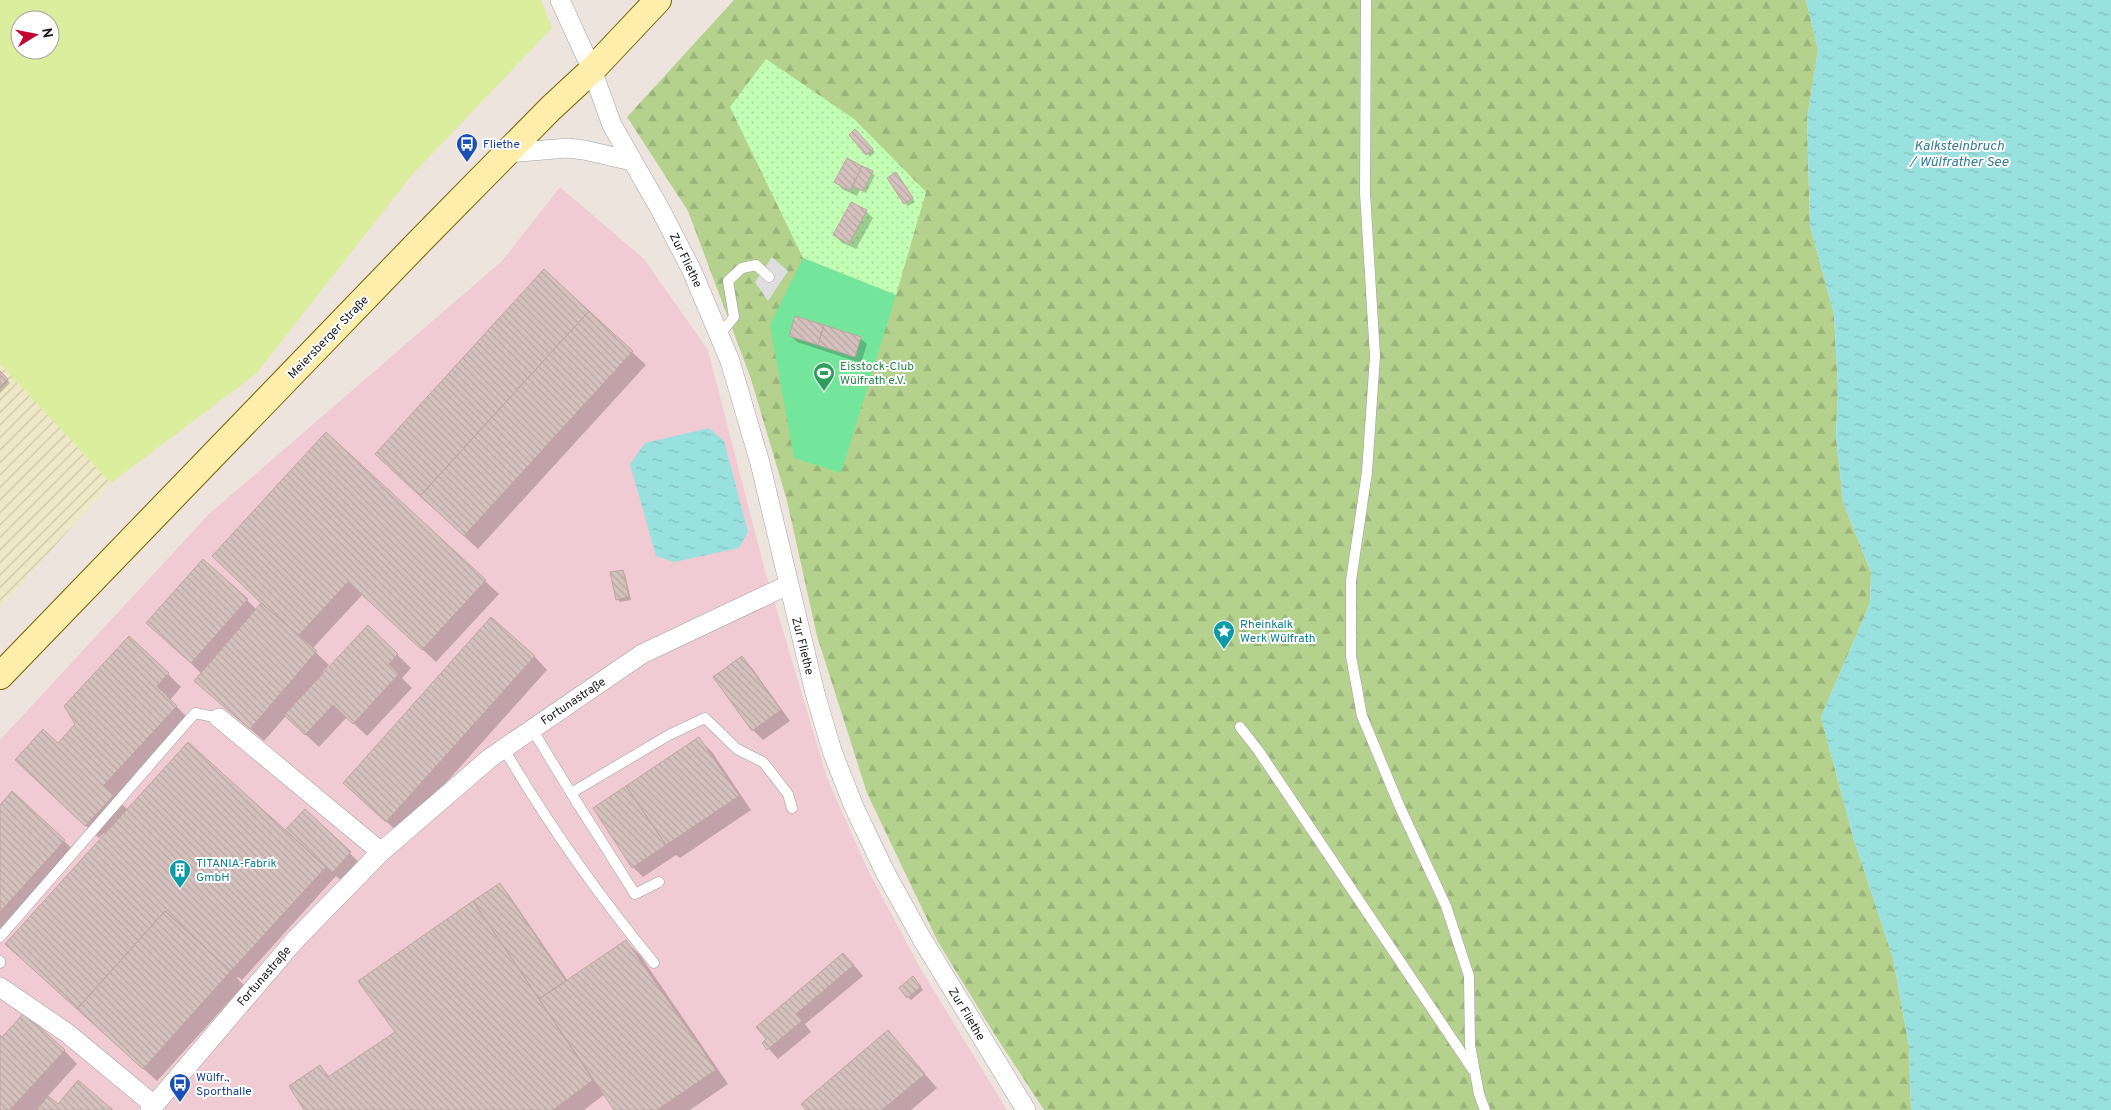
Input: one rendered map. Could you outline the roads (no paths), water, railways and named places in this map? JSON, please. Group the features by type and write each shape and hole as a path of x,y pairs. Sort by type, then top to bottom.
{"main road":[{"name":"Meiersberger Straße","path":"0,676 544,114 592,70 658,0"}],"street":[{"name":"Zur Fliethe","path":"560,0 592,70 606,114 660,209 692,271 730,361 749,420 788,585 832,751 854,808 886,874 918,931 1026,1110"},
{"path":"507,153 568,148 632,161"},
{"name":"Fortunastraße","path":"0,987 67,1033 152,1107 295,940 381,852 490,758 642,654 788,585"},
{"path":"219,718 381,852"}],"lane":[{"path":"1366,0 1365,193 1375,356 1366,472 1352,582 1351,656 1362,716 1399,805 1446,906 1469,976 1470,1045 1479,1094 1485,1110"},
{"path":"719,335 734,317 728,281 742,268 756,264 769,277"},
{"path":"0,937 195,713 219,718"},
{"path":"571,793 669,735 705,718 737,750 763,762 788,794 792,808"},
{"path":"1240,727 1258,750 1475,1073"},
{"path":"532,729 635,894 659,882"},
{"path":"504,748 521,778 615,916 654,963"}],"water":[{"name":"Kalksteinbruch / Wülfrather See","path":"1806,0 2111,0 2111,1110 1911,1110 1909,1046 1893,958 1854,840 1821,717 1870,603 1871,572 1843,502 1836,436 1838,388 1834,314 1810,226 1807,119 1818,50"},
{"path":"709,428 724,441 748,532 739,548 674,562 656,556 630,464 645,443"}],"place":[{"name":"Fliethe","path":"467,163"},
{"name":"Eisstock-Club Wülfrath e.V.","path":"824,392"},
{"name":"Rheinkalk Werk Wülfrath","path":"1224,650"},
{"name":"TITANIA-Fabrik GmbH","path":"180,889"},
{"name":"Wülfr., Sporthalle","path":"180,1103"}]}
